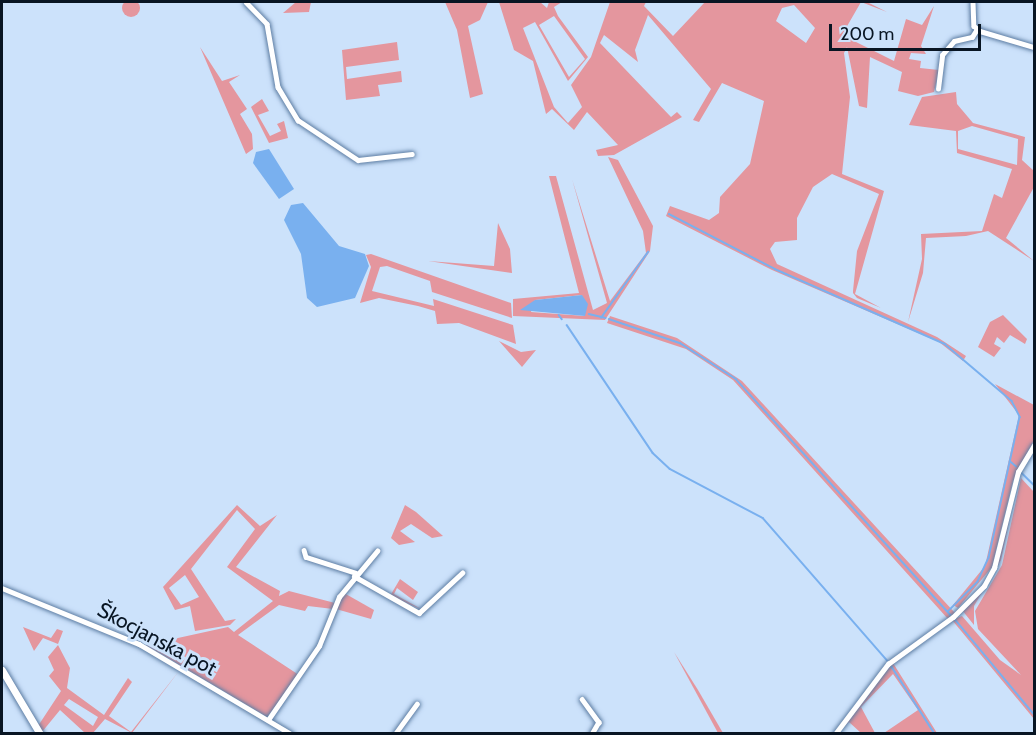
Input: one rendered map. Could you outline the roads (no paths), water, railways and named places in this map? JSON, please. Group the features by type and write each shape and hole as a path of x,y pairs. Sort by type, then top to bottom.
{"street":[{"path":"246,2 267,24 278,87 298,120 357,160 412,154"},
{"path":"938,89 942,55 954,41 972,37 977,29 973,2"},
{"path":"977,29 1035,47"},
{"path":"835,734 888,664 953,617 984,586 994,568 1018,472 1035,445"},
{"path":"304,550 306,557 355,574 419,613 462,573"},
{"path":"268,720 319,646 355,574 377,551"},
{"name":"Škocjanska pot","path":"2,588 140,644 291,734"},
{"path":"2,670 40,734"},
{"path":"582,699 599,722 592,734"},
{"path":"395,734 417,704"}],"water":[{"path":"269,149 294,189 279,199 253,163 256,152"},
{"path":"303,203 339,246 365,254 369,266 355,298 317,307 307,298 301,254 284,220 291,205"},
{"path":"582,295 588,304 585,316 520,310 535,300"}],"waterway":[{"path":"669,214 775,269 945,344 1012,401 1020,417 989,558 978,582 948,612"},
{"path":"601,318 648,252"},
{"path":"589,314 606,318"},
{"path":"559,315 562,319"},
{"path":"609,319 680,343 736,379 951,615"},
{"path":"567,325 653,453 670,469 763,518 887,660"},
{"path":"1010,461 1016,466"},
{"path":"1022,473 1034,485"},
{"path":"954,618 1034,714"},
{"path":"892,667 935,734"}]}
